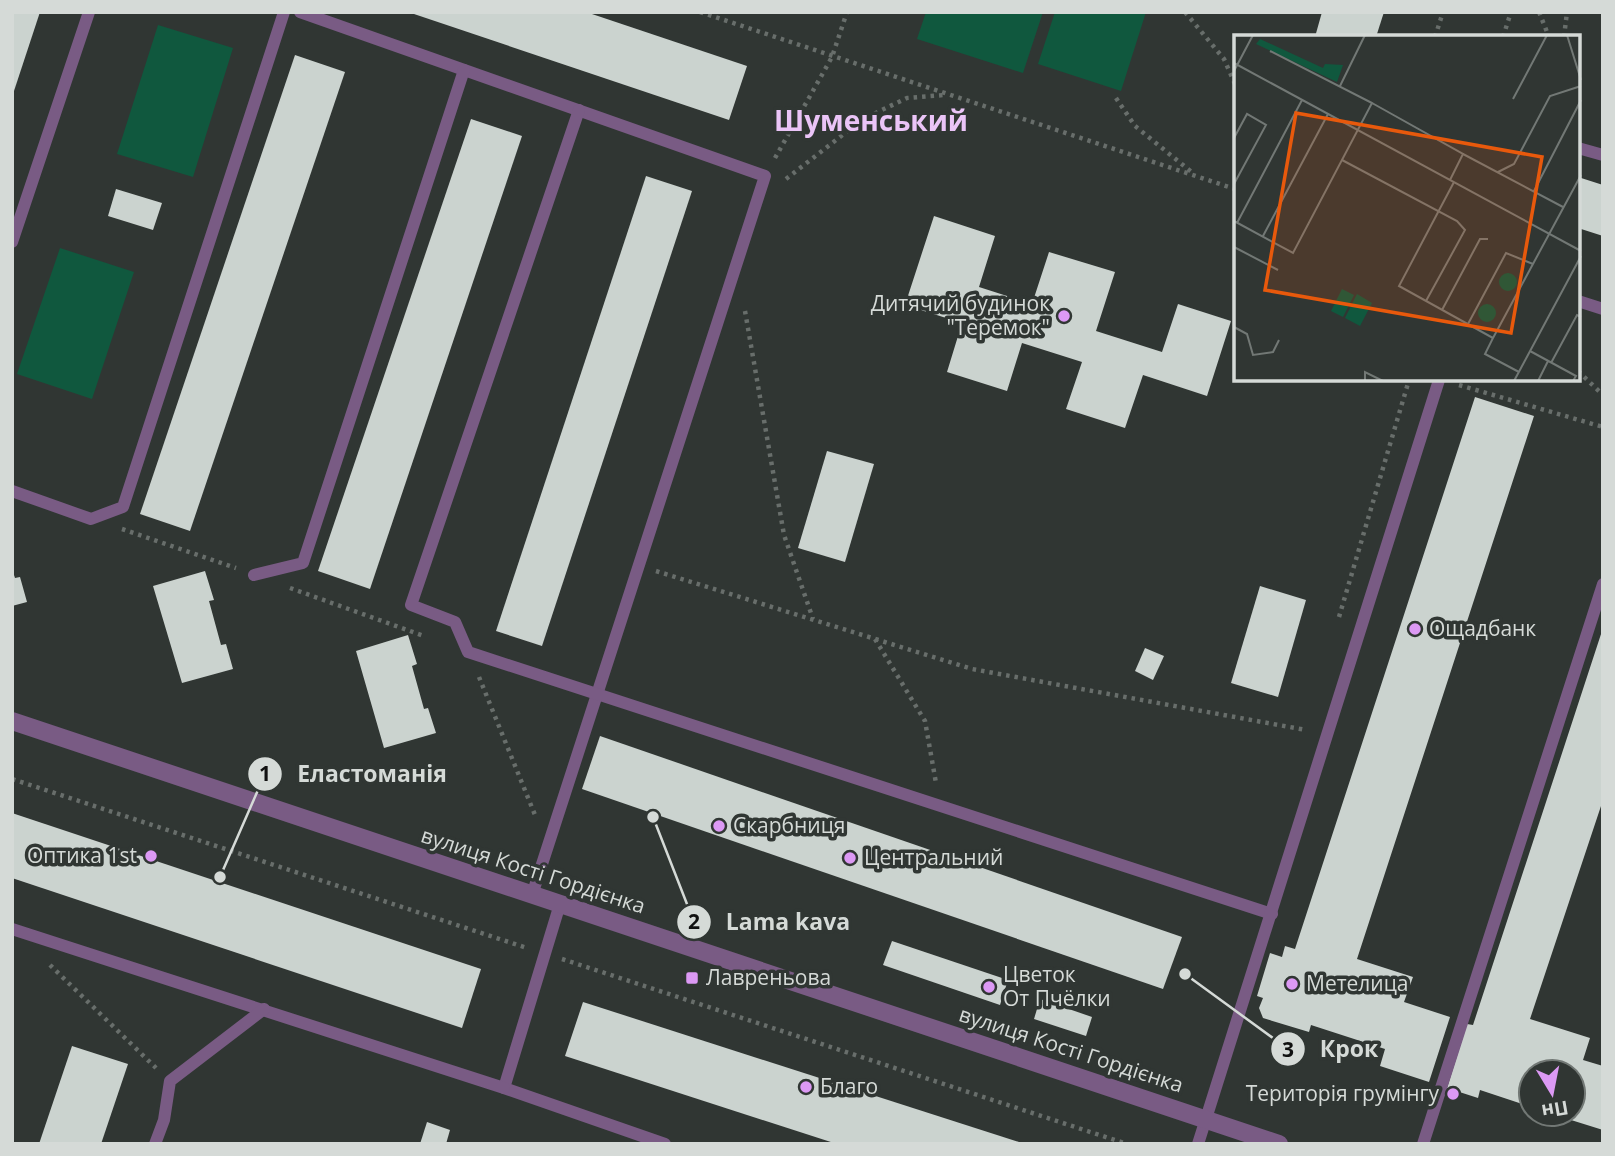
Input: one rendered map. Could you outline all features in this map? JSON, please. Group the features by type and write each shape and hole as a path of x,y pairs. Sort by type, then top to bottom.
{"street":[{"name":"вулиця Кості Гордієнка","path":"12,721 1279,1144"}],"lane":[{"path":"12,242 89,12"},
{"path":"12,491 91,519 123,507 284,12"},
{"path":"300,12 765,176 532,895"},
{"path":"254,575 303,563 464,70"},
{"path":"579,110 411,605 455,622 468,652 1272,914"},
{"path":"1580,149 1603,155"},
{"path":"1580,302 1603,309"},
{"path":"1198,1144 1438,382"},
{"path":"1423,1144 1603,584"},
{"path":"504,1088 561,904"},
{"path":"13,930 264,1009 665,1144"},
{"path":"155,1144 163,1120 170,1081 264,1009"}],"path":[{"path":"700,12 1234,189"},
{"path":"765,176 832,57 847,12"},
{"path":"1185,12 1224,59 1234,81"},
{"path":"1436,35 1443,12"},
{"path":"1504,35 1511,12"},
{"path":"1539,12 1548,35"},
{"path":"1564,35 1567,12"},
{"path":"756,202 863,119 907,98 948,95"},
{"path":"1116,98 1135,126 1198,177"},
{"path":"744,304 785,535 814,620"},
{"path":"1580,373 1603,395"},
{"path":"1336,626 1408,382"},
{"path":"1455,384 1603,427"},
{"path":"639,565 972,669 1328,734"},
{"path":"875,639 925,721 939,805"},
{"path":"468,652 548,845"},
{"path":"1302,743 1310,717"},
{"path":"12,779 1127,1144"},
{"path":"43,957 170,1081"}],"green space":[{"path":"926,12 1043,12 1023,73 917,39"},
{"path":"1055,12 1146,12 1121,91 1038,64"},
{"path":"158,25 233,48 193,177 117,154"},
{"path":"60,248 134,272 92,399 17,374"}],"building":[{"path":"12,12 40,12 13,94 12,94"},
{"path":"586,12 747,66 729,120 411,13"},
{"path":"1322,12 1384,12 1377,35 1316,35"},
{"path":"295,55 345,72 190,531 140,514"},
{"path":"471,119 522,136 370,589 318,571"},
{"path":"646,176 692,191 542,646 496,631"},
{"path":"1580,178 1603,185 1603,236 1580,229"},
{"path":"116,189 162,203 153,230 108,216"},
{"path":"934,216 995,236 979,287 1032,304 1049,252 1115,272 1096,331 1162,352 1178,304 1231,321 1207,396 1143,375 1125,428 1066,409 1082,362 1022,343 1007,391 947,372 962,323 905,305"},
{"path":"1475,397 1534,416 1357,959 1413,977 1404,1002 1450,1017 1429,1082 1380,1066 1385,1049 1311,1025 1309,1032 1263,1018 1259,1008 1263,998 1257,996 1270,953 1282,957 1285,946 1295,949"},
{"path":"827,451 874,464 845,562 798,548"},
{"path":"12,569 15,578 20,577 27,602 12,606"},
{"path":"205,571 214,600 209,601 221,645 226,644 233,669 182,683 153,586"},
{"path":"1260,586 1306,600 1278,697 1231,683"},
{"path":"1602,631 1603,800 1530,1019 1590,1038 1584,1058 1517,1058 1517,1102 1480,1090 1478,1098 1447,1088 1467,1024 1473,1025"},
{"path":"408,635 417,664 412,666 424,709 428,708 436,733 384,748 356,651"},
{"path":"1145,648 1164,656 1153,680 1135,671"},
{"path":"600,736 1182,937 1163,989 582,789"},
{"path":"12,813 481,969 462,1028 12,878"},
{"path":"892,941 1008,980 1000,1005 883,965"},
{"path":"1040,999 1092,1017 1086,1036 1034,1019"},
{"path":"583,1002 1022,1143 837,1144 565,1056"},
{"path":"72,1046 128,1064 101,1144 39,1144"},
{"path":"1587,1061 1603,1066 1603,1130 1587,1125"},
{"path":"427,1122 450,1130 446,1144 420,1144"}],"place":[{"name":"Дитячий будинок \"Теремок\"","path":"1064,316"},
{"name":"Ощадбанк","path":"1415,629"},
{"name":"Lama kava","path":"653,817"},
{"name":"Скарбниця","path":"719,826"},
{"name":"Оптика 1st","path":"151,856"},
{"name":"Центральний","path":"850,858"},
{"name":"Еластоманія","path":"220,877"},
{"name":"Крок","path":"1185,974"},
{"name":"Лавреньова","path":"692,978"},
{"name":"Метелица","path":"1292,984"},
{"name":"Цветок От Пчёлки","path":"989,987"},
{"name":"Благо","path":"806,1087"},
{"name":"Територія грумінгу","path":"1453,1094"}],"district":[{"name":"Шуменський","path":"871,121"}]}
